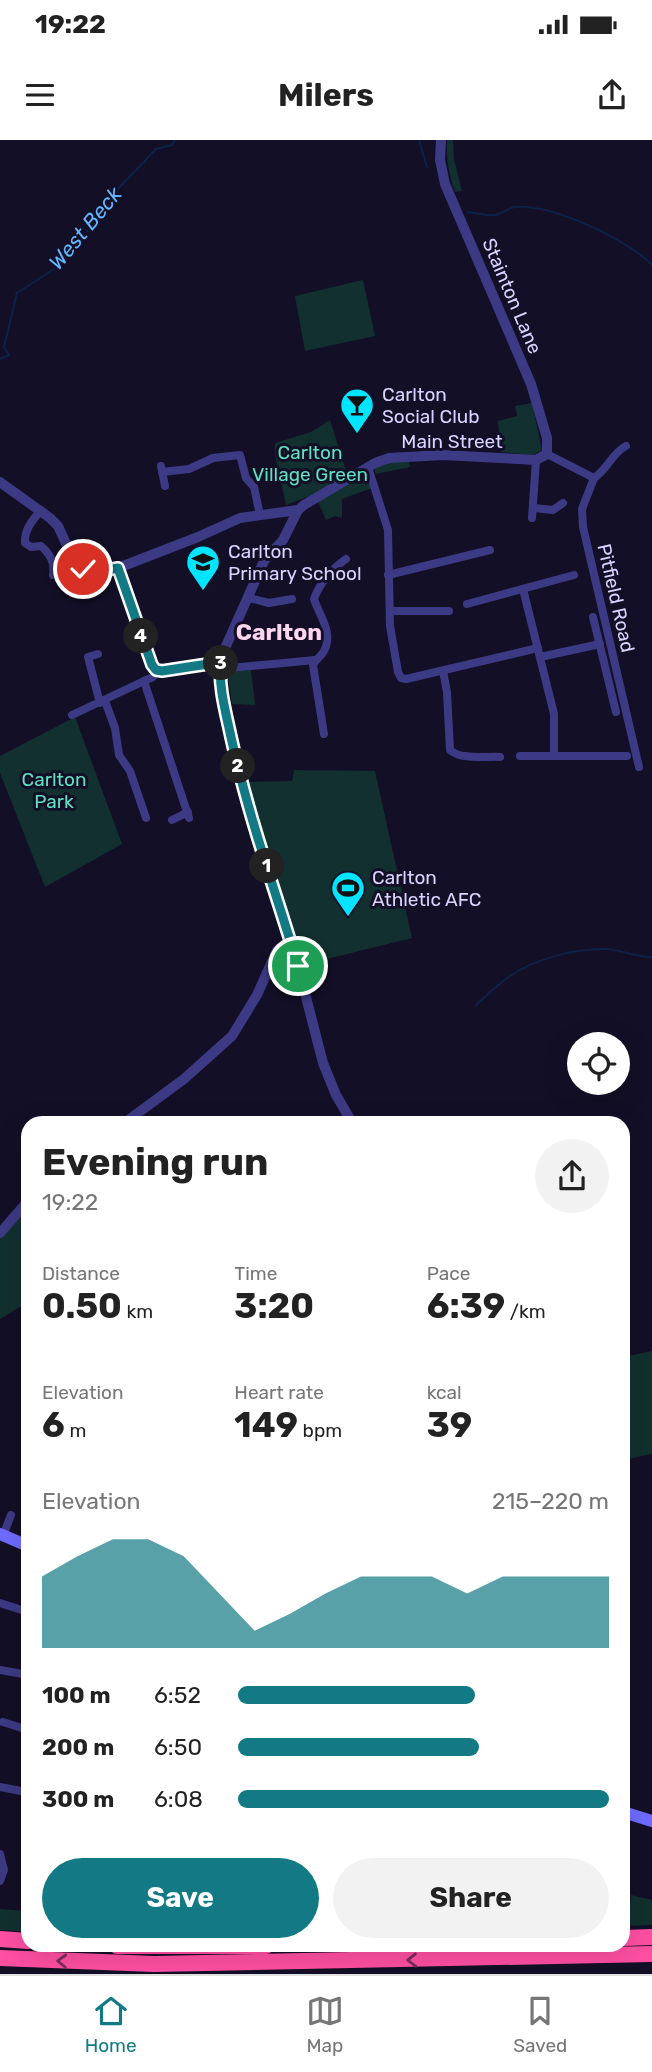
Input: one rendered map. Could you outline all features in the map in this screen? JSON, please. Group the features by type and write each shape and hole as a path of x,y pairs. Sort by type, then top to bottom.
{"highway":[{"path":"630,1938 652,1937"},
{"path":"0,1939 21,1940"},
{"path":"0,1958 154,1964 652,1954"}],"main road":[{"path":"1,1535 21,1543"},
{"path":"630,1814 652,1821"}],"street":[{"name":"Stainton Lane","path":"441,140 440,160 445,184 531,384 547,438 547,454"},
{"path":"532,518 536,460 547,454 594,478 620,449 626,446"},
{"path":"165,486 162,469 188,469 214,458 240,455 246,478 254,487 260,515"},
{"name":"Main Street","path":"298,510 368,467 389,458 485,456 536,460"},
{"path":"368,467 388,530 392,640 401,678 600,645"},
{"name":"Pitfield Road","path":"594,478 582,509 583,527 639,767"},
{"path":"0,482 41,510 58,526 73,559 83,569 94,572 118,568 230,522 298,510"},
{"path":"534,508 553,509 563,503"},
{"path":"41,510 29,525 24,536 25,543 31,547 41,546 48,552 54,566 53,575"},
{"path":"298,510 283,540 264,561 220,666 241,783 290,941 323,1063 348,1116"},
{"path":"388,575 490,550"},
{"path":"324,734 313,671 315,660 324,651 327,636 324,620 312,598 334,563 346,559"},
{"path":"118,568 156,670 315,660"},
{"path":"467,604 574,575"},
{"path":"523,589 554,714 554,755"},
{"path":"249,598 269,603 292,599"},
{"path":"390,611 449,611"},
{"path":"593,617 616,712"},
{"path":"98,654 88,657 115,728 119,755 130,771 146,818"},
{"path":"72,715 153,677 156,670"},
{"path":"443,671 447,692 450,750 454,754 500,757"},
{"path":"144,681 189,815 172,820"},
{"path":"520,756 627,756"},
{"path":"130,808 141,805"},
{"path":"134,1116 184,1079 232,1036 250,1011 276,950 290,941"},
{"path":"0,1233 21,1209"},
{"path":"1,1535 11,1515"},
{"path":"0,1603 21,1610"},
{"path":"0,1670 21,1674"},
{"path":"10,1714 5,1723 21,1728"},
{"path":"0,1787 11,1793 21,1791"},
{"path":"0,1854 4,1870 0,1881"}],"green space":[{"path":"447,140 453,140 454,159 462,191 455,192"},
{"path":"363,280 375,336 305,351 295,296"},
{"path":"532,403 542,450 533,455 501,452 498,421 517,416 515,406"},
{"name":"Carlton Village Green","path":"330,420 347,474 317,493 286,505 275,443 311,432"},
{"path":"408,459 410,467 376,474 374,469 381,464"},
{"path":"363,473 372,488 342,499 342,518 335,516 326,520 318,502"},
{"path":"251,670 255,705 232,704 228,676 231,672"},
{"name":"Carlton Park","path":"75,717 122,844 45,887 0,773 0,756"},
{"path":"294,770 375,771 412,938 303,965 247,782 292,781"},
{"path":"21,1215 21,1306 0,1319 0,1238"},
{"path":"652,1351 652,1454 630,1459 630,1356"},
{"path":"631,1895 652,1900 652,1925 630,1926"},
{"path":"0,1909 21,1910 21,1932 0,1930"}],"waterway":[{"name":"West Beck","path":"0,359 9,355 4,347 17,293 54,269 83,237 115,192 156,149 172,145 175,140"},
{"path":"419,140 427,167"},
{"path":"468,212 495,215 515,207 548,211 607,234 652,265"},
{"path":"476,1005 510,976 555,956 604,949 652,957"}],"place":[{"name":"Carlton Social Club","path":"357,435"},
{"name":"Carlton Primary School","path":"203,592"},
{"name":"Carlton Athletic AFC","path":"348,918"}],"district":[{"name":"Carlton","path":"279,632"}],"route":[{"path":"83,569 94,572 118,568 153,668 162,671 221,662 224,701 241,783 298,966"}]}
